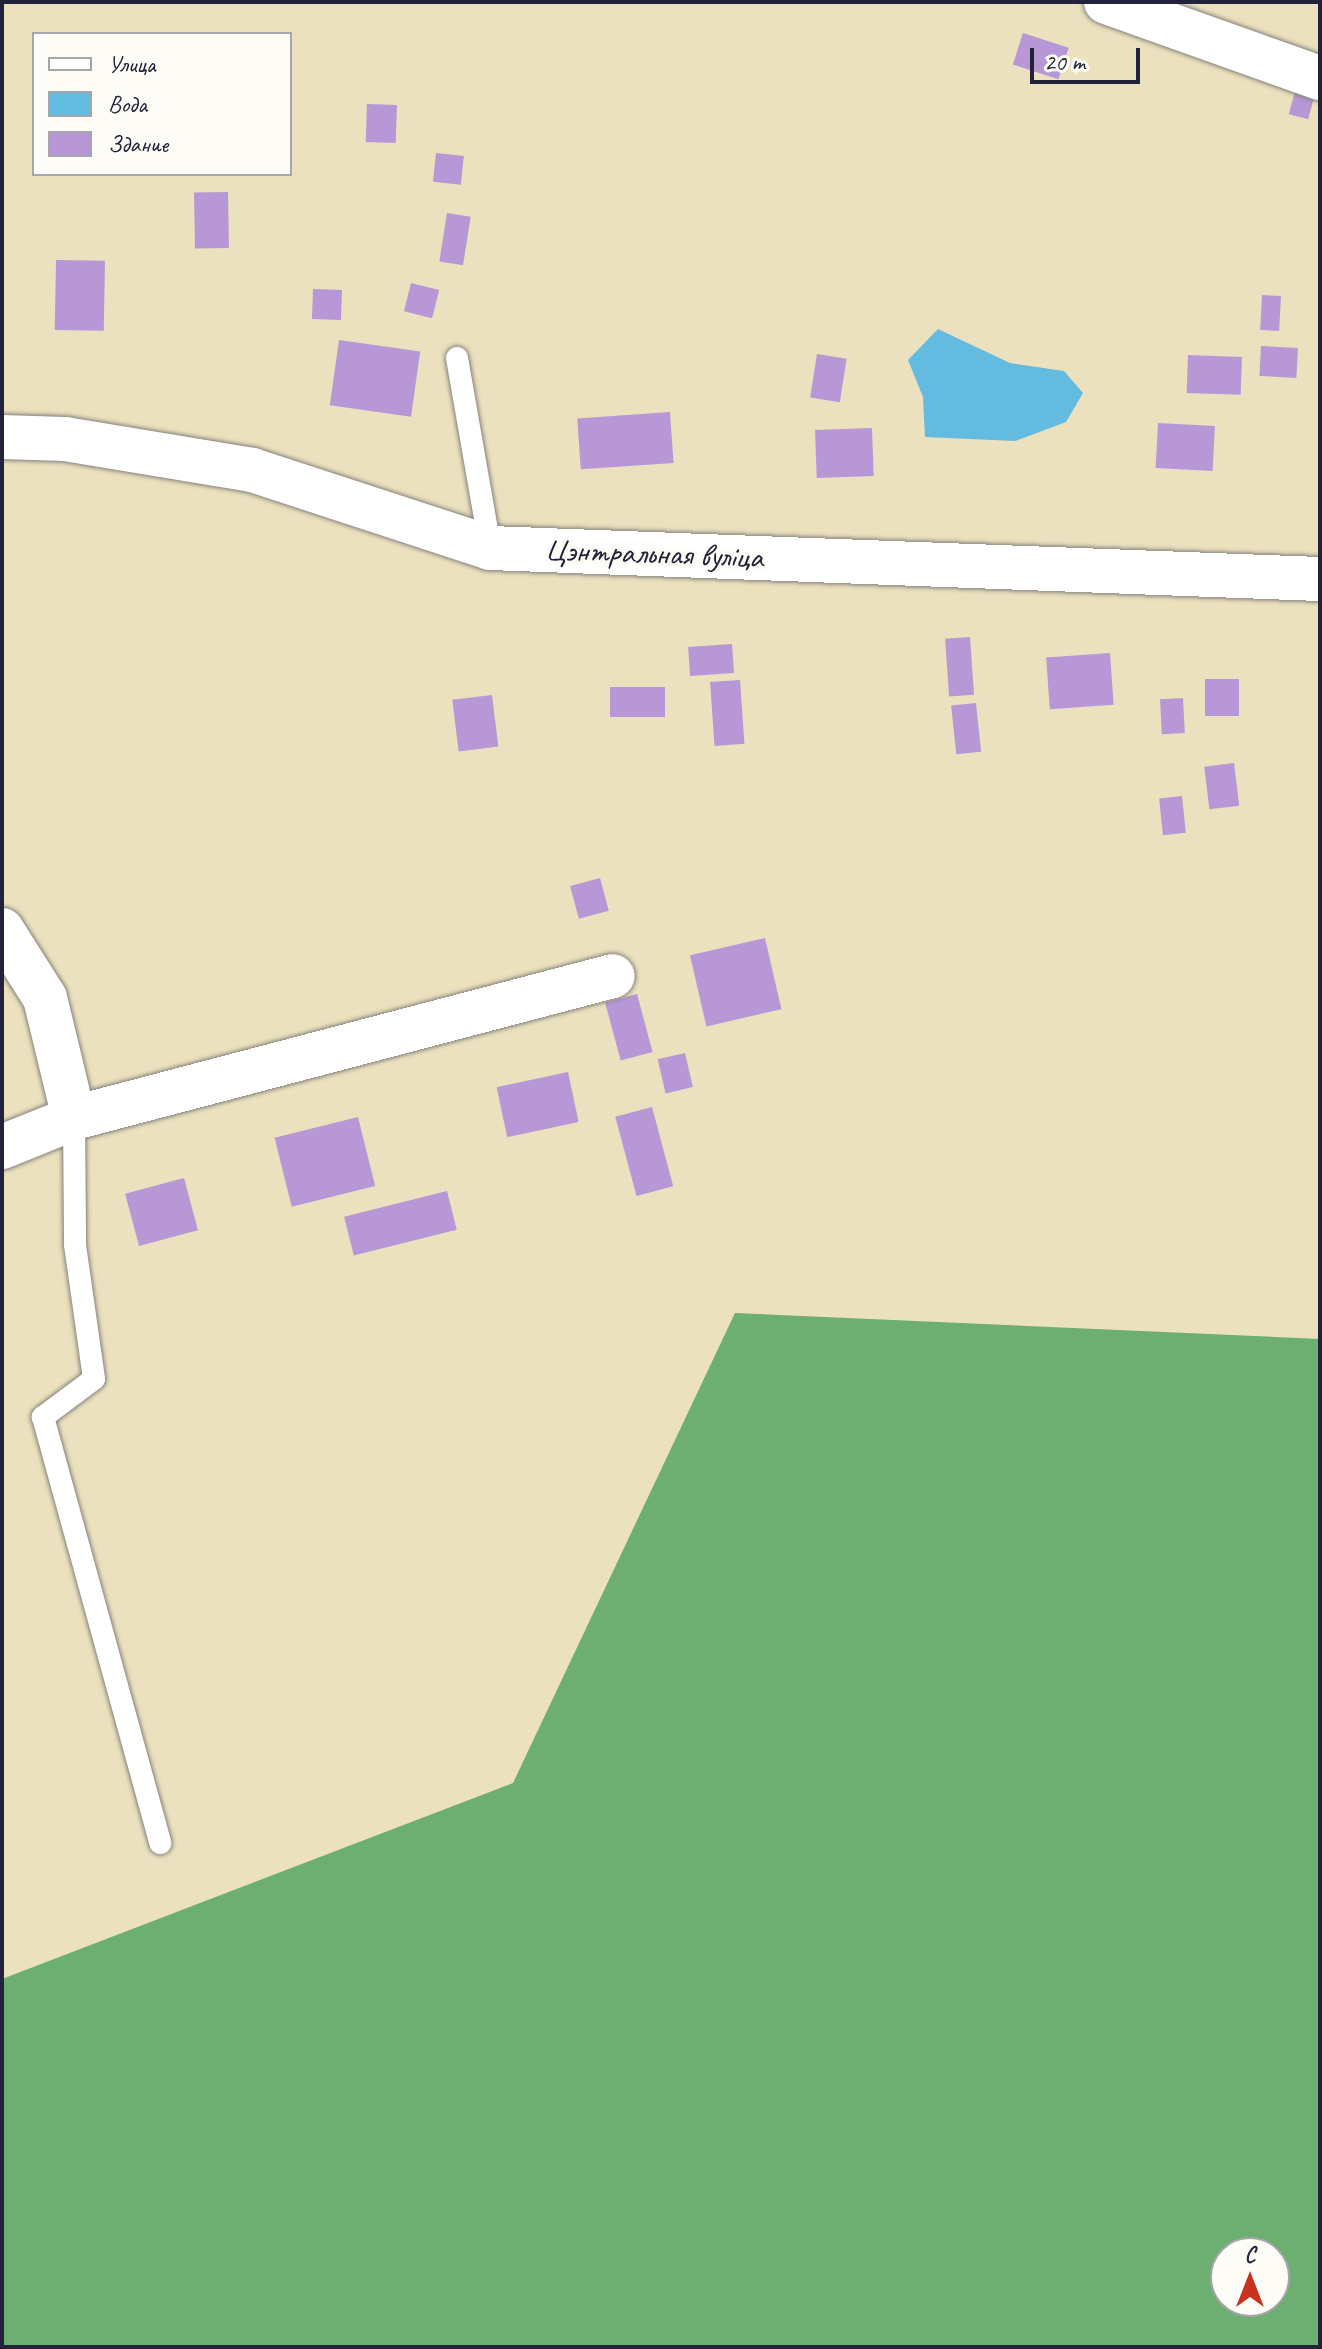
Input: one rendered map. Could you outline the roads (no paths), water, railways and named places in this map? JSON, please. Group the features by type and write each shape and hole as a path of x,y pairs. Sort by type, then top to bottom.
{"street":[{"path":"1106,2 1320,78"},
{"name":"Цэнтральная вуліца","path":"2,437 65,439 252,470 490,548 1320,579"},
{"path":"2,930 45,998 74,1118"},
{"path":"2,1147 74,1118 613,976"}],"lane":[{"path":"457,358 490,548"},
{"path":"74,1118 75,1245 94,1379 43,1417 160,1843"}],"water":[{"path":"938,329 1010,363 1064,371 1083,393 1066,422 1015,441 925,437 923,397 908,360"}]}
